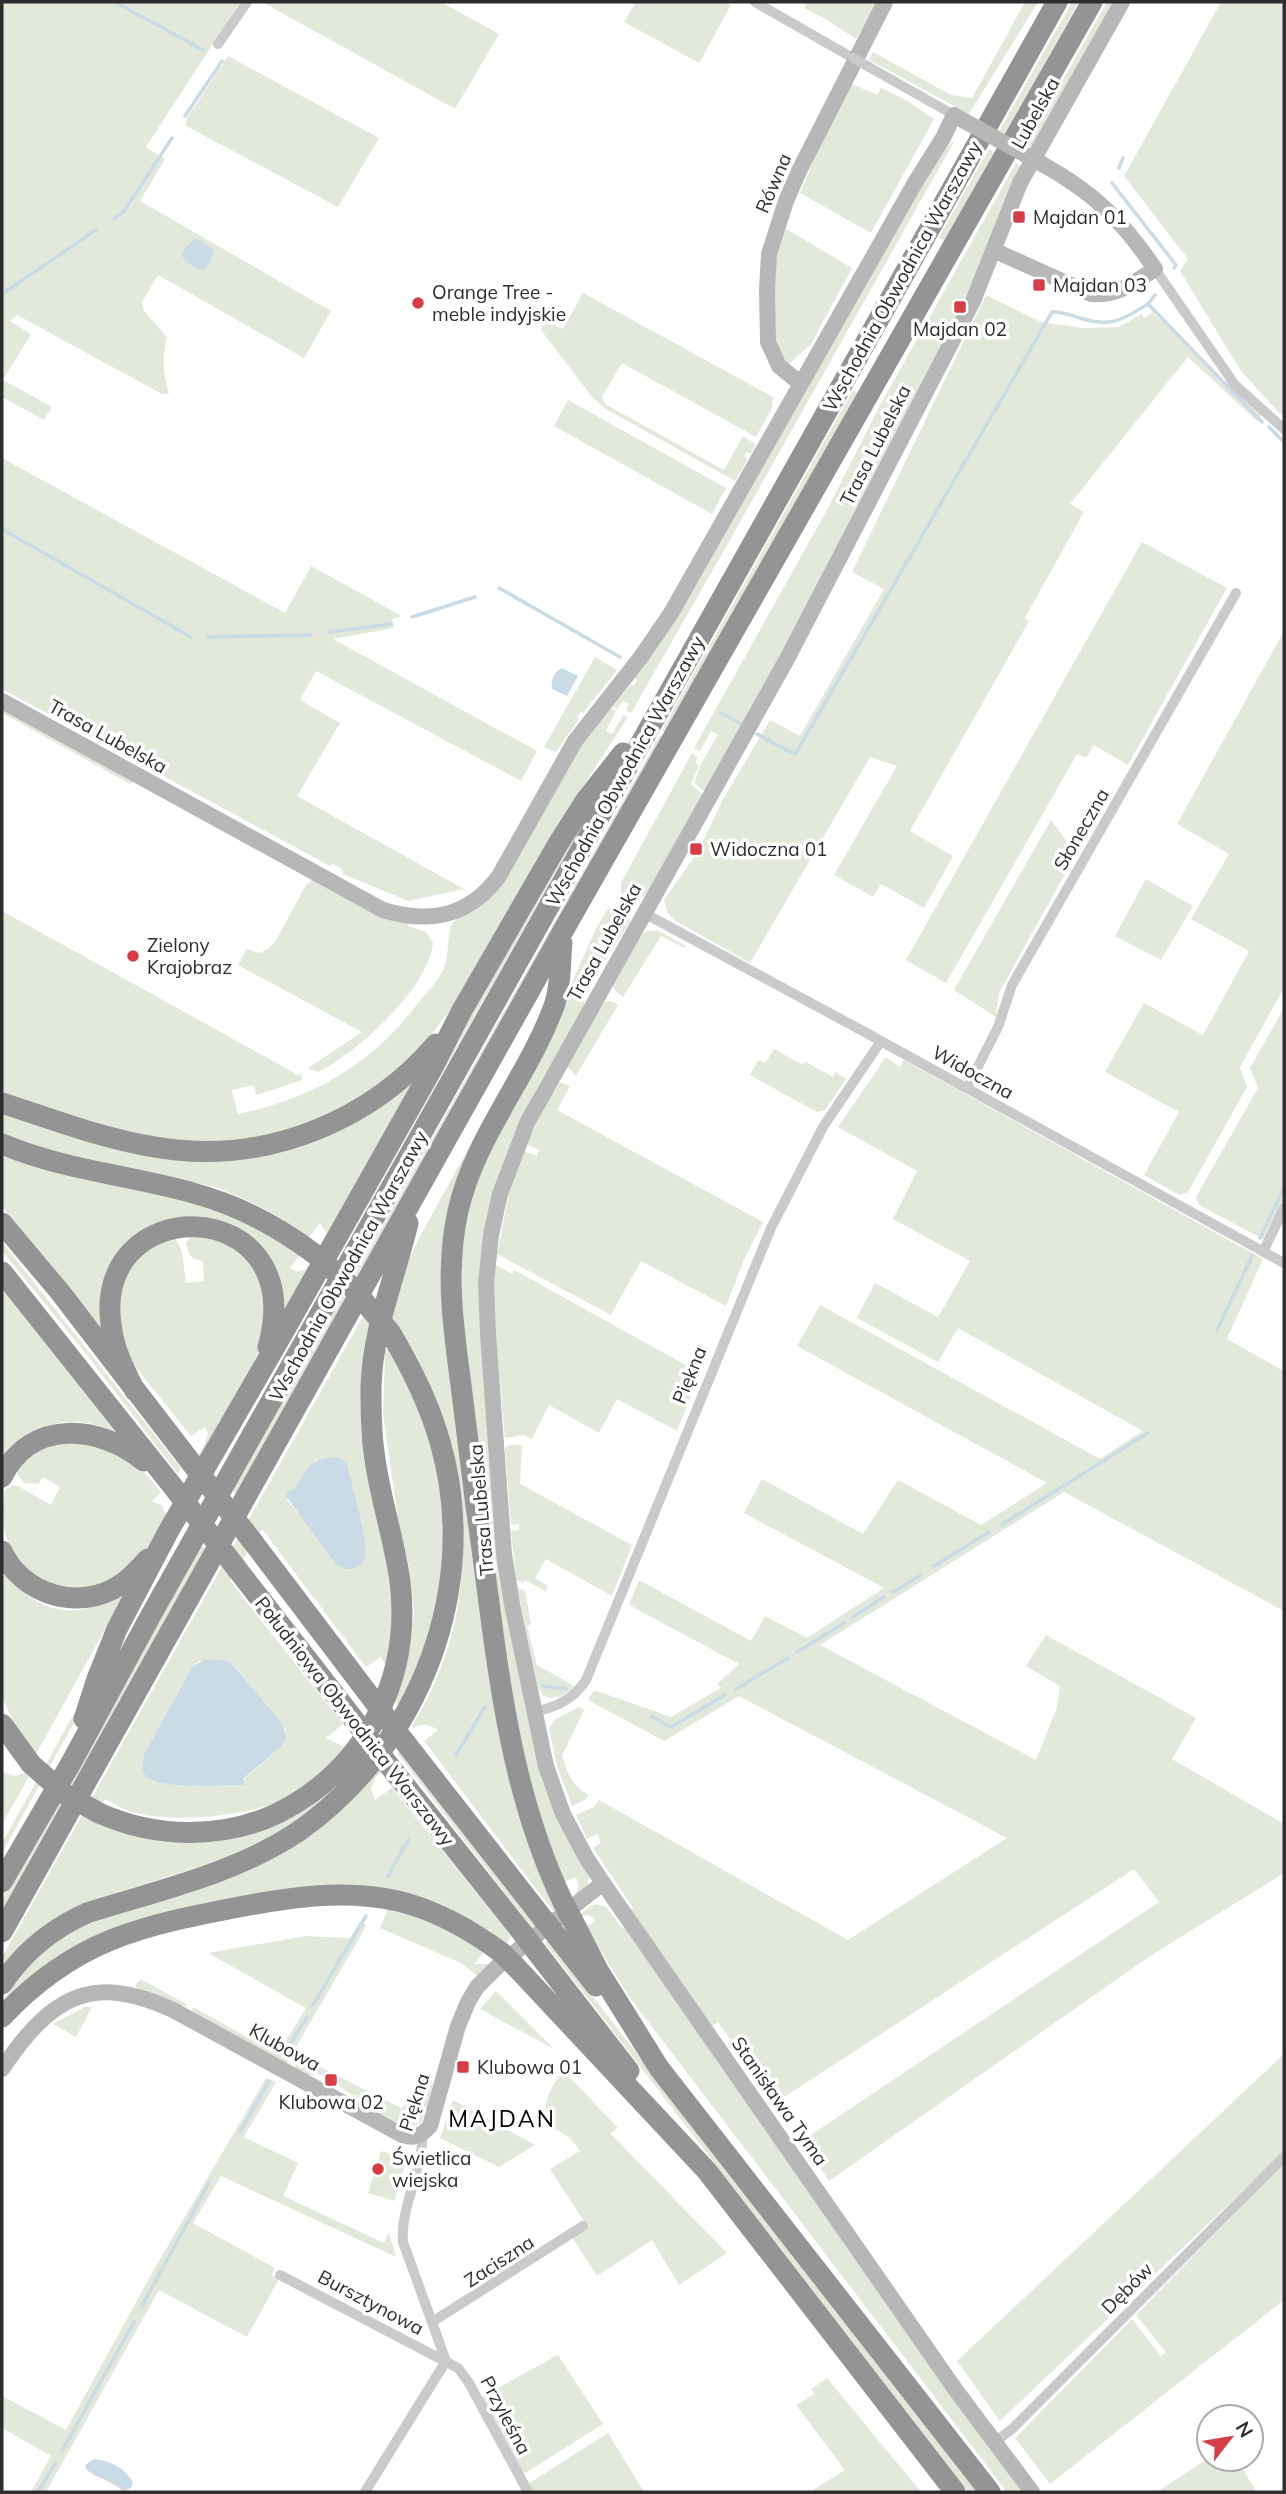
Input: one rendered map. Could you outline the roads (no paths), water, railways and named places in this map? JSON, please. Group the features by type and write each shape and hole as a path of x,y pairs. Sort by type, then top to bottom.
{"highway":[{"name":"Wschodnia Obwodnica Warszawy","path":"71,1763 193,1540 1057,2"},
{"name":"Wschodnia Obwodnica Warszawy","path":"2,1932 413,1198 1092,2"},
{"path":"2,1882 71,1763 113,1637 168,1532 413,1102 461,1012 586,800 660,708"},
{"path":"557,1925 563,1902 534,1831 511,1749 467,1440 453,1328 451,1282 457,1221 469,1175 486,1135 533,1050 554,1005 564,931"},
{"path":"2,1103 140,1144 210,1152 251,1149 315,1131 373,1101 422,1061 461,1012"},
{"path":"2,1144 60,1165 167,1186 224,1203 272,1226 316,1255 351,1286 390,1332 416,1379 434,1422 449,1485 453,1522 452,1561 441,1629 429,1665 407,1712 367,1769 328,1808 299,1831 265,1851 227,1869 68,1921 46,1934 27,1951 2,1984"},
{"path":"2,1724 31,1764 65,1794 99,1813 131,1825 179,1833 223,1830 270,1816 295,1804 338,1771 362,1743 384,1705 400,1650 400,1580 374,1452 371,1385 378,1333 400,1257 413,1198"},
{"name":"Południowa Obwodnica Warszawy","path":"2,1223 60,1292 404,1741 557,1925 659,2068 990,2492"},
{"path":"135,1391 112,1333 110,1297 115,1278 124,1260 138,1245 156,1234 179,1226 211,1228 229,1234 245,1245 265,1270 275,1307 273,1328 261,1368"},
{"name":"Południowa Obwodnica Warszawy","path":"2,1272 178,1493 707,2171"},
{"path":"2,1477 13,1460 47,1437 86,1433 121,1445 141,1459 178,1493"},
{"path":"2,1551 17,1574 33,1587 65,1598 84,1598 118,1587 134,1575 168,1532"},
{"path":"2,2017 35,1984 63,1964 108,1940 174,1920 306,1896 334,1894 366,1895 425,1909 454,1922 509,1960 707,2171 955,2492"}],"street":[{"path":"218,44 247,2"},
{"path":"755,2 1042,164 1077,185 1107,208 1133,237 1235,385 1284,429"},
{"name":"Równa","path":"801,384 779,366 768,342 769,254 786,201 800,169 885,2"},
{"name":"Lubelska","path":"993,250 1025,173 1122,2"},
{"name":"Trasa Lubelska","path":"2,701 383,909 427,918 458,910 480,897 503,870 569,751 641,657 671,612 916,181 957,116"},
{"path":"993,250 1091,294 1103,295 1121,291 1155,269"},
{"name":"Trasa Lubelska","path":"534,1712 504,1554 488,1334 488,1256 500,1194 527,1123 806,623 973,301 993,250"},
{"name":"Słoneczna","path":"967,1088 998,1027 1012,985 1236,593"},
{"name":"Widoczna","path":"644,913 1284,1264"},
{"name":"Piękna","path":"534,1712 562,1703 576,1693 586,1680 771,1228 823,1127 881,1041"},
{"path":"1263,1252 1284,1208"},
{"name":"Stanisława Tyma","path":"534,1712 546,1766 563,1814 587,1859 994,2443 1032,2492"},
{"name":"Piękna","path":"446,2361 408,2258 403,2233 422,2151 422,2135 430,2126 458,2026 477,1987 500,1964 603,1884"},
{"name":"Klubowa","path":"2,2070 31,2030 60,2006 98,1993 126,1993 149,1999 173,2010 402,2135 422,2135"},
{"name":"Dębów","path":"994,2443 1013,2428 1284,2157"},
{"name":"Zaciszna","path":"432,2322 463,2305 583,2227"},
{"name":"Bursztynowa","path":"280,2275 446,2361"},
{"path":"365,2492 446,2361"},
{"name":"Przyleśna","path":"446,2361 458,2368 469,2383 527,2492"}],"water":[{"path":"194,238 215,250 206,269 191,265 181,254"},
{"path":"562,668 578,676 567,696 552,689 553,677"},
{"path":"339,1457 347,1464 366,1549 364,1561 351,1569 343,1568 334,1562 286,1496 290,1489 294,1490 311,1465 322,1459"},
{"path":"206,1659 228,1661 236,1668 283,1725 286,1737 282,1746 243,1779 245,1785 177,1785 153,1780 143,1771 144,1754 192,1667"},
{"path":"94,2459 111,2463 121,2469 133,2482 131,2488 123,2491 90,2473 85,2465"}],"waterway":[{"path":"115,2 203,50"},
{"path":"185,116 222,61"},
{"path":"114,219 124,211 172,138"},
{"path":"1119,168 1123,158"},
{"path":"1112,183 1176,265 1174,268"},
{"path":"2,294 96,230"},
{"path":"1155,295 1148,304 1262,422"},
{"path":"757,734 796,753 1052,312 1108,322 1123,318 1148,304"},
{"path":"1269,427 1284,442"},
{"path":"2,529 191,637"},
{"path":"499,588 620,657"},
{"path":"412,617 475,597"},
{"path":"329,632 391,624"},
{"path":"208,637 311,635"},
{"path":"721,713 741,724"},
{"path":"1260,1238 1284,1188"},
{"path":"1217,1330 1252,1256"},
{"path":"1001,1525 1148,1433"},
{"path":"934,1566 989,1532"},
{"path":"893,1592 921,1575"},
{"path":"853,1617 884,1597"},
{"path":"797,1652 844,1623"},
{"path":"736,1689 788,1658"},
{"path":"543,1686 566,1689"},
{"path":"651,1716 671,1727 725,1695"},
{"path":"456,1755 485,1707"},
{"path":"388,1876 409,1839"},
{"path":"313,2005 366,1916"},
{"path":"283,2056 307,2017"},
{"path":"240,2132 269,2081"},
{"path":"142,2306 209,2183"},
{"path":"62,2451 134,2322"},
{"path":"38,2492 55,2464"}],"place":[{"name":"Majdan 01","path":"1019,217"},
{"name":"Majdan 03","path":"1039,285"},
{"name":"Orange Tree - meble indyjskie","path":"418,303"},
{"name":"Majdan 02","path":"960,307"},
{"name":"Widoczna 01","path":"696,849"},
{"name":"Zielony Krajobraz","path":"133,956"},
{"name":"Klubowa 01","path":"463,2067"},
{"name":"Klubowa 02","path":"331,2080"},
{"name":"Świetlica wiejska","path":"378,2169"}],"district":[{"name":"MAJDAN","path":"502,2119"}]}
